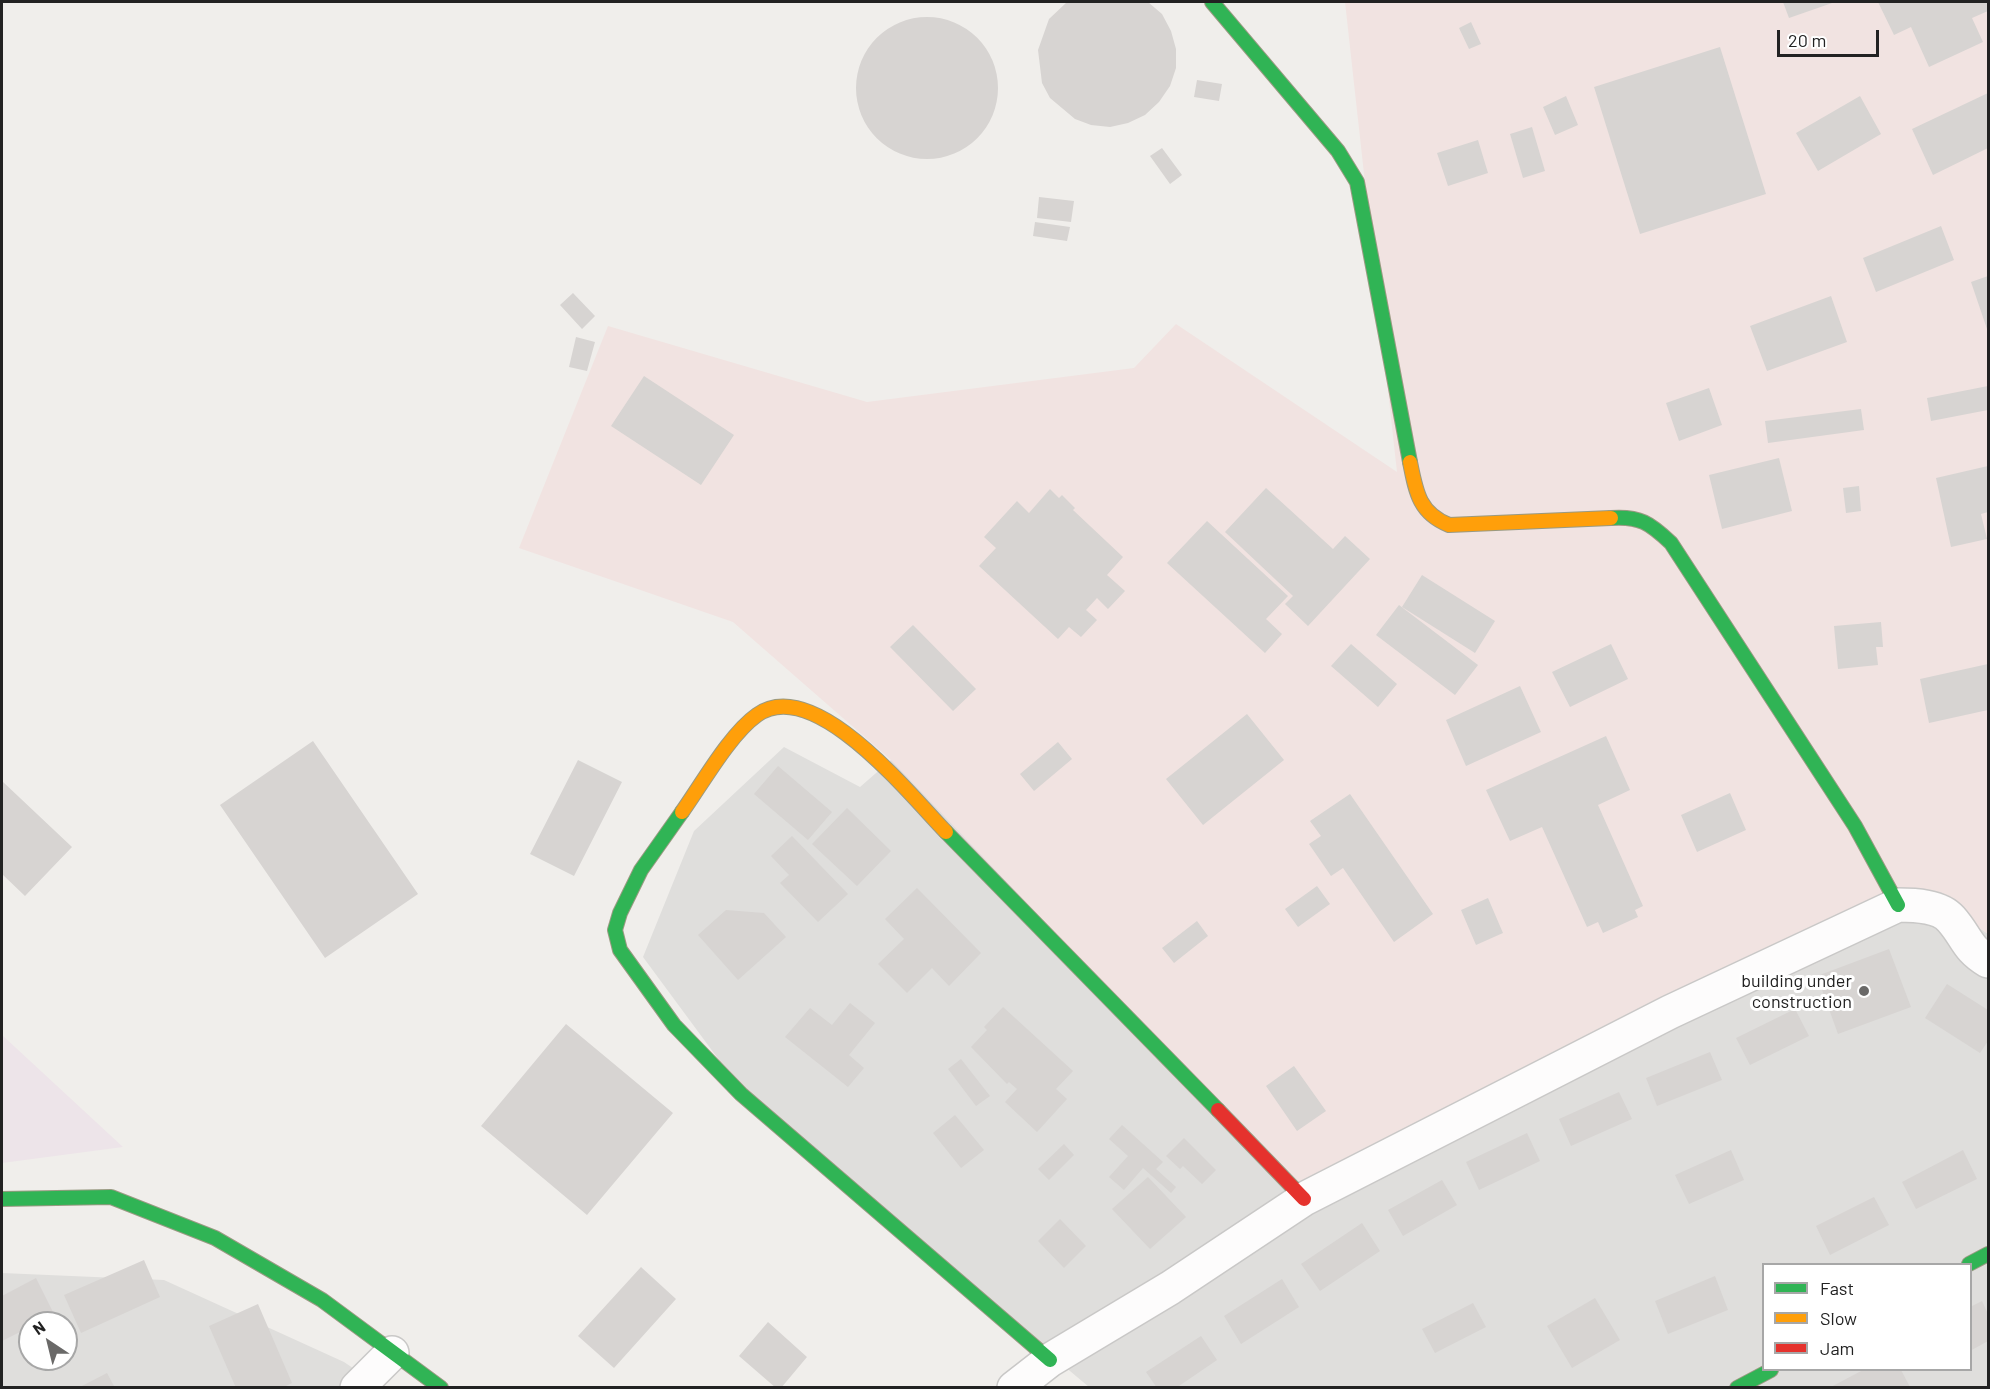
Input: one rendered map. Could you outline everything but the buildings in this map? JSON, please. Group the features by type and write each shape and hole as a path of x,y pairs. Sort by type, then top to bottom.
{"street":[{"path":"1212,2 1338,151 1357,182 1416,495 1425,512 1449,525 1628,517 1651,524 1671,543 1855,826 1898,905"},
{"path":"1050,1360 741,1094 674,1025 620,950 615,930 620,913 641,870 744,725 754,715 776,705 786,705 811,713 856,740 1304,1199"},
{"path":"1014,1388 1050,1360 1170,1288 1304,1199 1670,1012 1898,905 1922,906 1950,917 1983,958"},
{"path":"2,1199 111,1197 214,1238 322,1300 441,1388"},
{"path":"1971,1263 1989,1254"},
{"path":"357,1388 392,1353"},
{"path":"1737,1388 1769,1371"}],"shaded area":[{"path":"1345,2 1988,2 1988,934 1933,895 1300,1191 891,760 733,622 519,548 608,326 867,402 1134,368 1176,324 1397,472"},
{"path":"784,747 860,787 891,760 1933,895 1988,934 1988,1387 1089,1387 750,1102 643,957 694,831"},
{"path":"2,1035 123,1147 2,1163"},
{"path":"2,1273 164,1280 344,1362 381,1387 2,1388"}],"traffic: fast":[{"path":"1212,2 1338,151 1357,182 1410,462"},
{"path":"1611,518 1630,518 1644,522 1671,543 1855,826 1898,905"},
{"path":"682,812 641,870 620,913 615,930 620,950 674,1025 741,1094 1050,1360"},
{"path":"946,832 1218,1110"},
{"path":"2,1199 111,1197 215,1238 322,1300 441,1388"},
{"path":"1971,1263 1988,1254"},
{"path":"1737,1388 1769,1371"}],"traffic: slow":[{"path":"1410,462 1420,500 1431,514 1449,525 1611,518"},
{"path":"682,812 717,760 747,723 757,715 780,707 806,711 832,724 859,744 909,792 946,832"}],"traffic: jam":[{"path":"1218,1110 1304,1199"}],"place":[{"name":"building under construction","path":"1864,991"}]}
